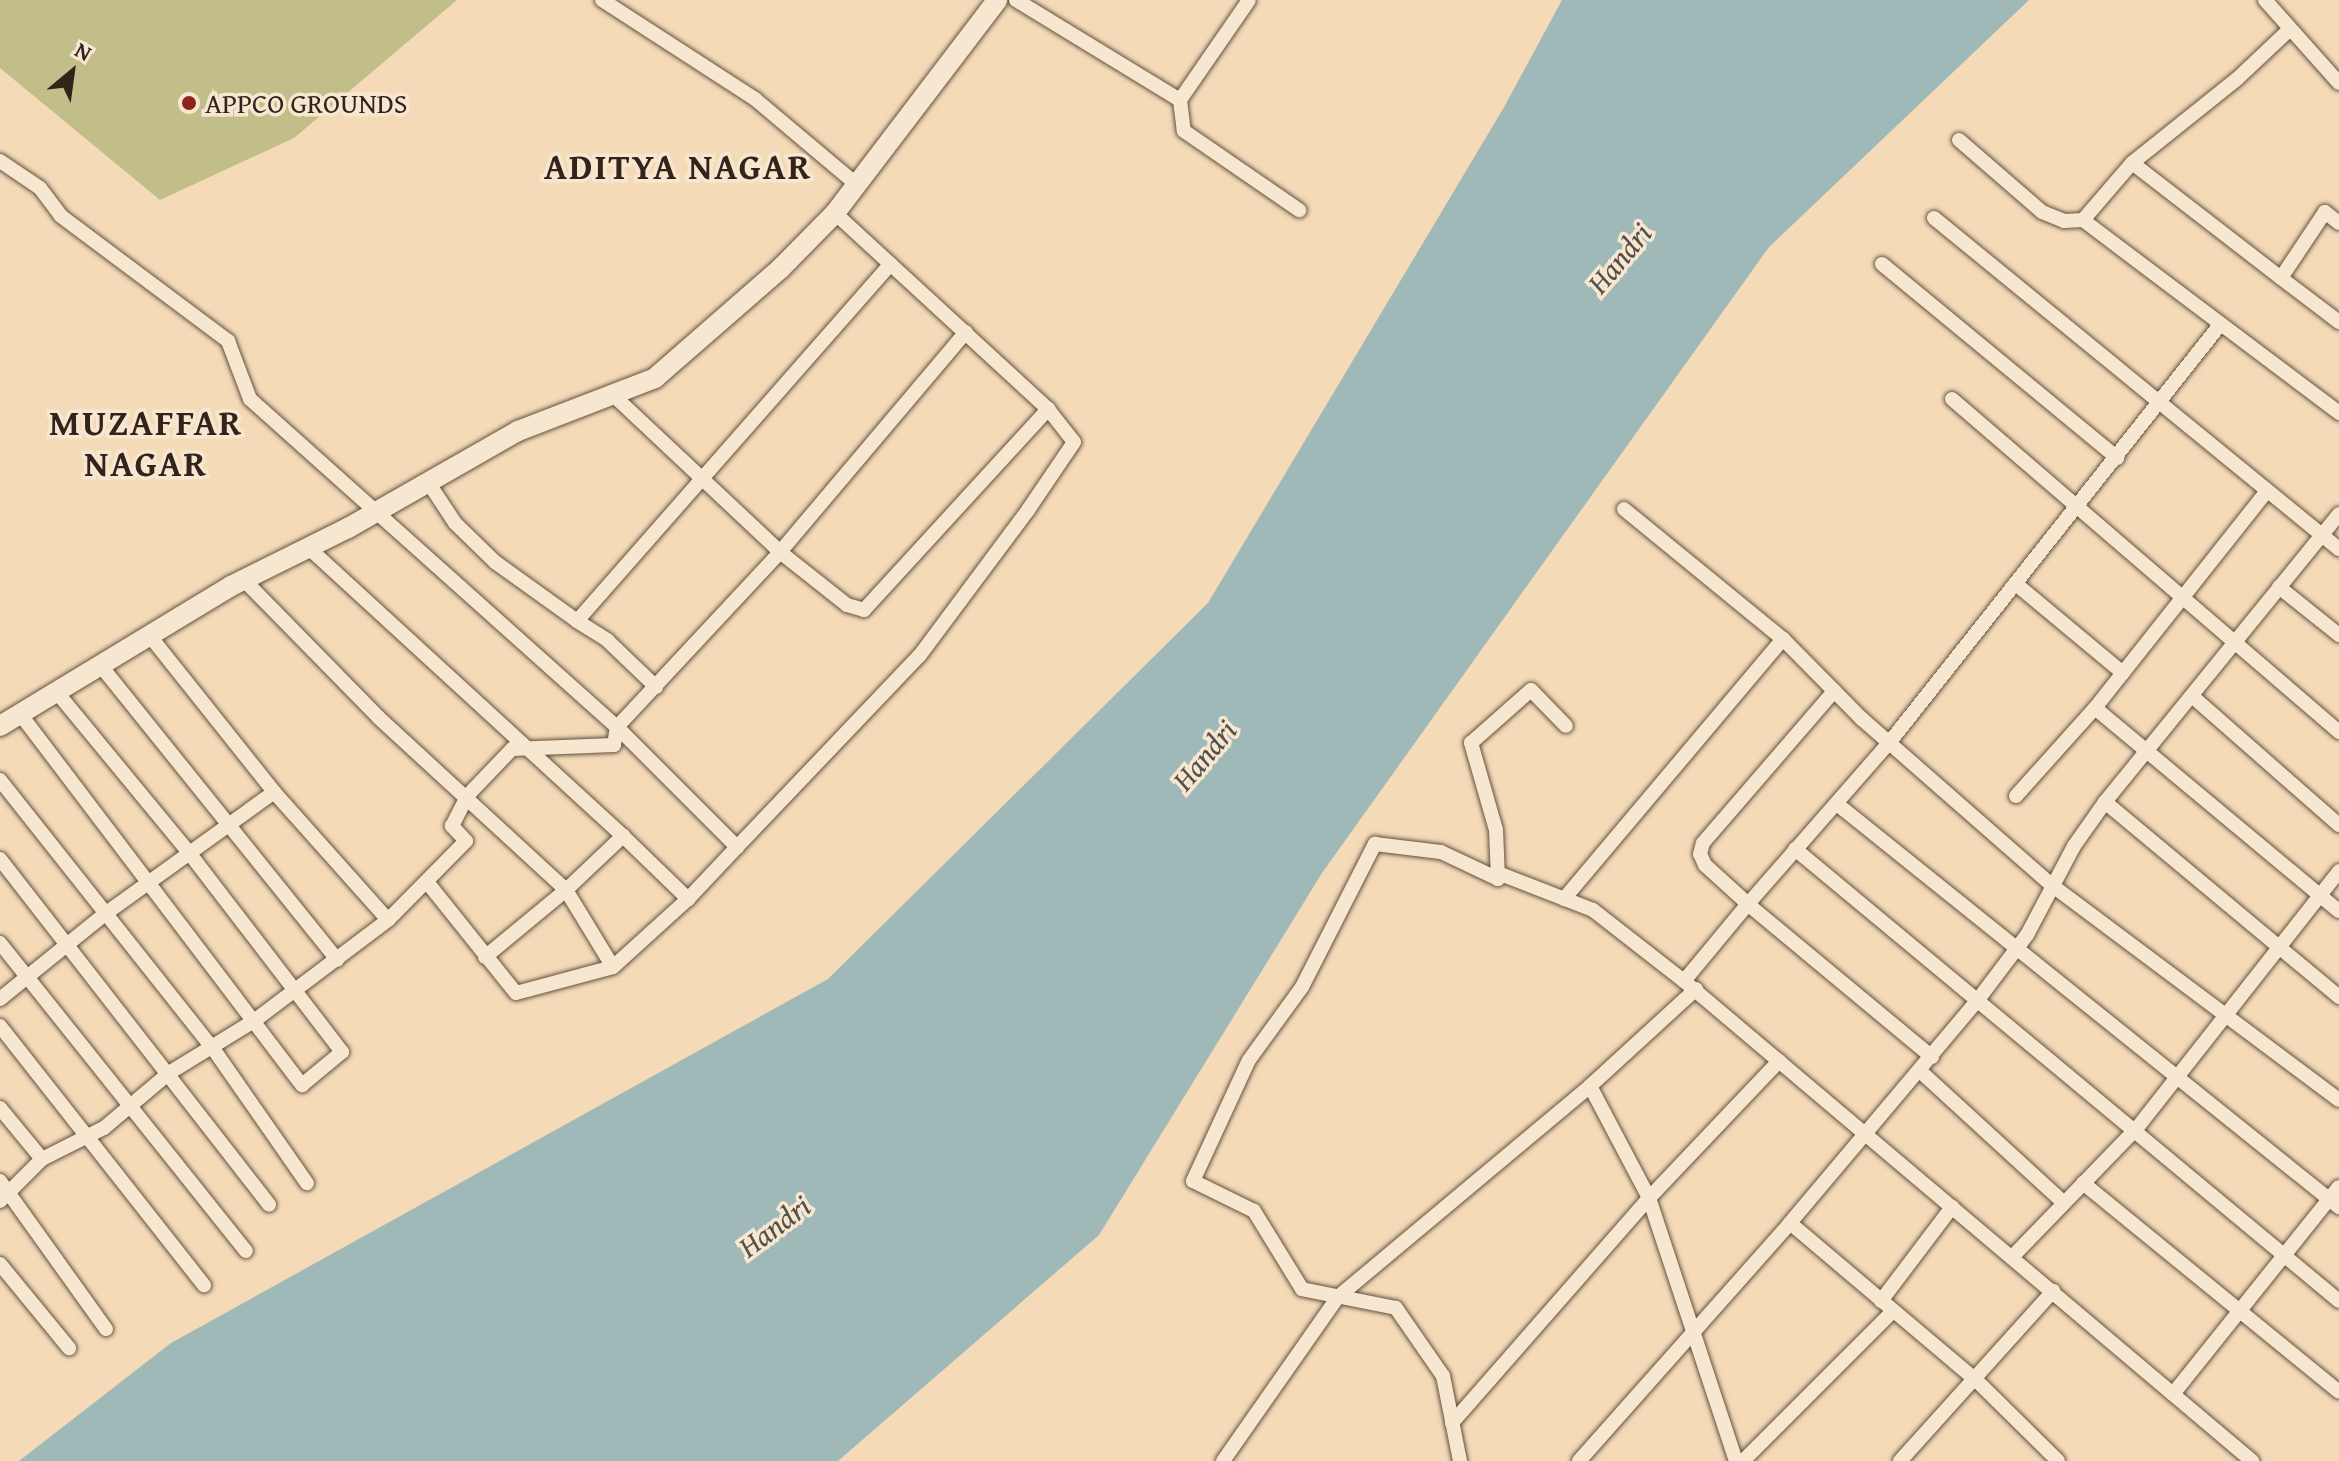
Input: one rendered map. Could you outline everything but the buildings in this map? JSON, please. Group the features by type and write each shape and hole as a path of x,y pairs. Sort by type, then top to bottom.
{"main road":[{"path":"0,726 59,695 101,666 244,580 380,511 518,431 655,378 781,268 835,213 997,0"}],"street":[{"path":"602,0 755,99 857,185"},
{"path":"1016,0 1180,100"},
{"path":"1249,0 1180,100 1184,131 1299,210"},
{"path":"2265,0 2339,83"},
{"path":"2083,220 2132,163 2237,79 2290,29"},
{"path":"1959,140 2042,212 2064,221 2083,220 2219,326 2339,413"},
{"path":"0,161 40,188 61,216 228,341 250,399 380,511 617,727 737,847"},
{"path":"2132,163 2339,322"},
{"path":"2281,278 2325,212 2339,223"},
{"path":"427,882 516,993 613,967 688,899 920,655 1028,510 1074,442 1048,409 835,213"},
{"path":"1934,218 2339,549"},
{"path":"577,621 891,264"},
{"path":"1882,264 2117,458"},
{"path":"1223,1461 1338,1297 1590,1086 1690,985 1748,904 1889,743 2219,326"},
{"path":"106,1329 3,1191 42,1159 86,1139 169,1073 295,993 388,920 466,841 452,826 468,795 512,749 614,745 617,727 780,552 966,332"},
{"path":"612,394 780,552 847,605 864,610 1048,409"},
{"path":"1952,399 2075,510 2339,732"},
{"path":"428,482 455,523 495,562 607,640 656,687"},
{"path":"2016,796 2095,708 2267,491"},
{"path":"1624,509 1783,639 1889,743 2053,886 2339,1100"},
{"path":"1579,1461 1790,1223 1977,1001 2016,951 2105,802 2339,514"},
{"path":"309,548 428,661 533,749 688,899"},
{"path":"244,580 378,717 468,795 566,890 613,967"},
{"path":"2016,584 2123,673"},
{"path":"2279,587 2339,635"},
{"path":"150,636 274,792 388,920"},
{"path":"1564,899 1783,639"},
{"path":"101,666 337,960"},
{"path":"1460,1461 1443,1376 1396,1308 1302,1289 1254,1211 1193,1181 1249,1060 1302,987 1375,844 1441,852 1498,879 1496,830 1471,743 1531,690 1566,726"},
{"path":"1834,691 1703,843 1700,854 1705,865 1748,904 1932,1057"},
{"path":"21,715 302,1085 342,1052 191,855 59,695"},
{"path":"2192,696 2339,825"},
{"path":"2095,708 2339,911"},
{"path":"0,780 212,1047 307,1183"},
{"path":"0,999 105,914 150,885 274,792"},
{"path":"2105,802 2339,997"},
{"path":"1837,804 2016,951 2336,1198 2284,1254 2173,1394"},
{"path":"485,957 566,890 623,836"},
{"path":"1795,849 1977,1001 2137,1128 2339,1301"},
{"path":"0,859 269,1205"},
{"path":"2012,1257 2137,1128 2179,1079 2225,1014 2339,871"},
{"path":"1498,873 1593,910 1690,985 2252,1461"},
{"path":"0,943 126,1106 246,1251"},
{"path":"0,1026 204,1285"},
{"path":"1452,1423 1649,1198 1779,1061"},
{"path":"1920,1071 2064,1203"},
{"path":"1590,1086 1649,1198 1736,1461"},
{"path":"0,1108 42,1159"},
{"path":"2083,1183 2339,1392"},
{"path":"1881,1301 1952,1207"},
{"path":"1790,1223 1976,1380 2058,1461"},
{"path":"0,1264 69,1348"},
{"path":"1903,1460 2053,1291"},
{"path":"1743,1461 1893,1311"}],"shaded area":[{"name":"APPCO GROUNDS","path":"0,0 457,0 294,138 160,200 0,68"}],"water":[{"name":"Handri","path":"1562,0 2029,0 1769,247 1322,873 1099,1235 838,1461 19,1461 171,1343 828,979 1208,603 1503,109"}],"place":[{"name":"APPCO GROUNDS","path":"189,103"}],"district":[{"name":"ADITYA NAGAR","path":"678,166"},
{"name":"MUZAFFAR NAGAR","path":"146,442"}]}
